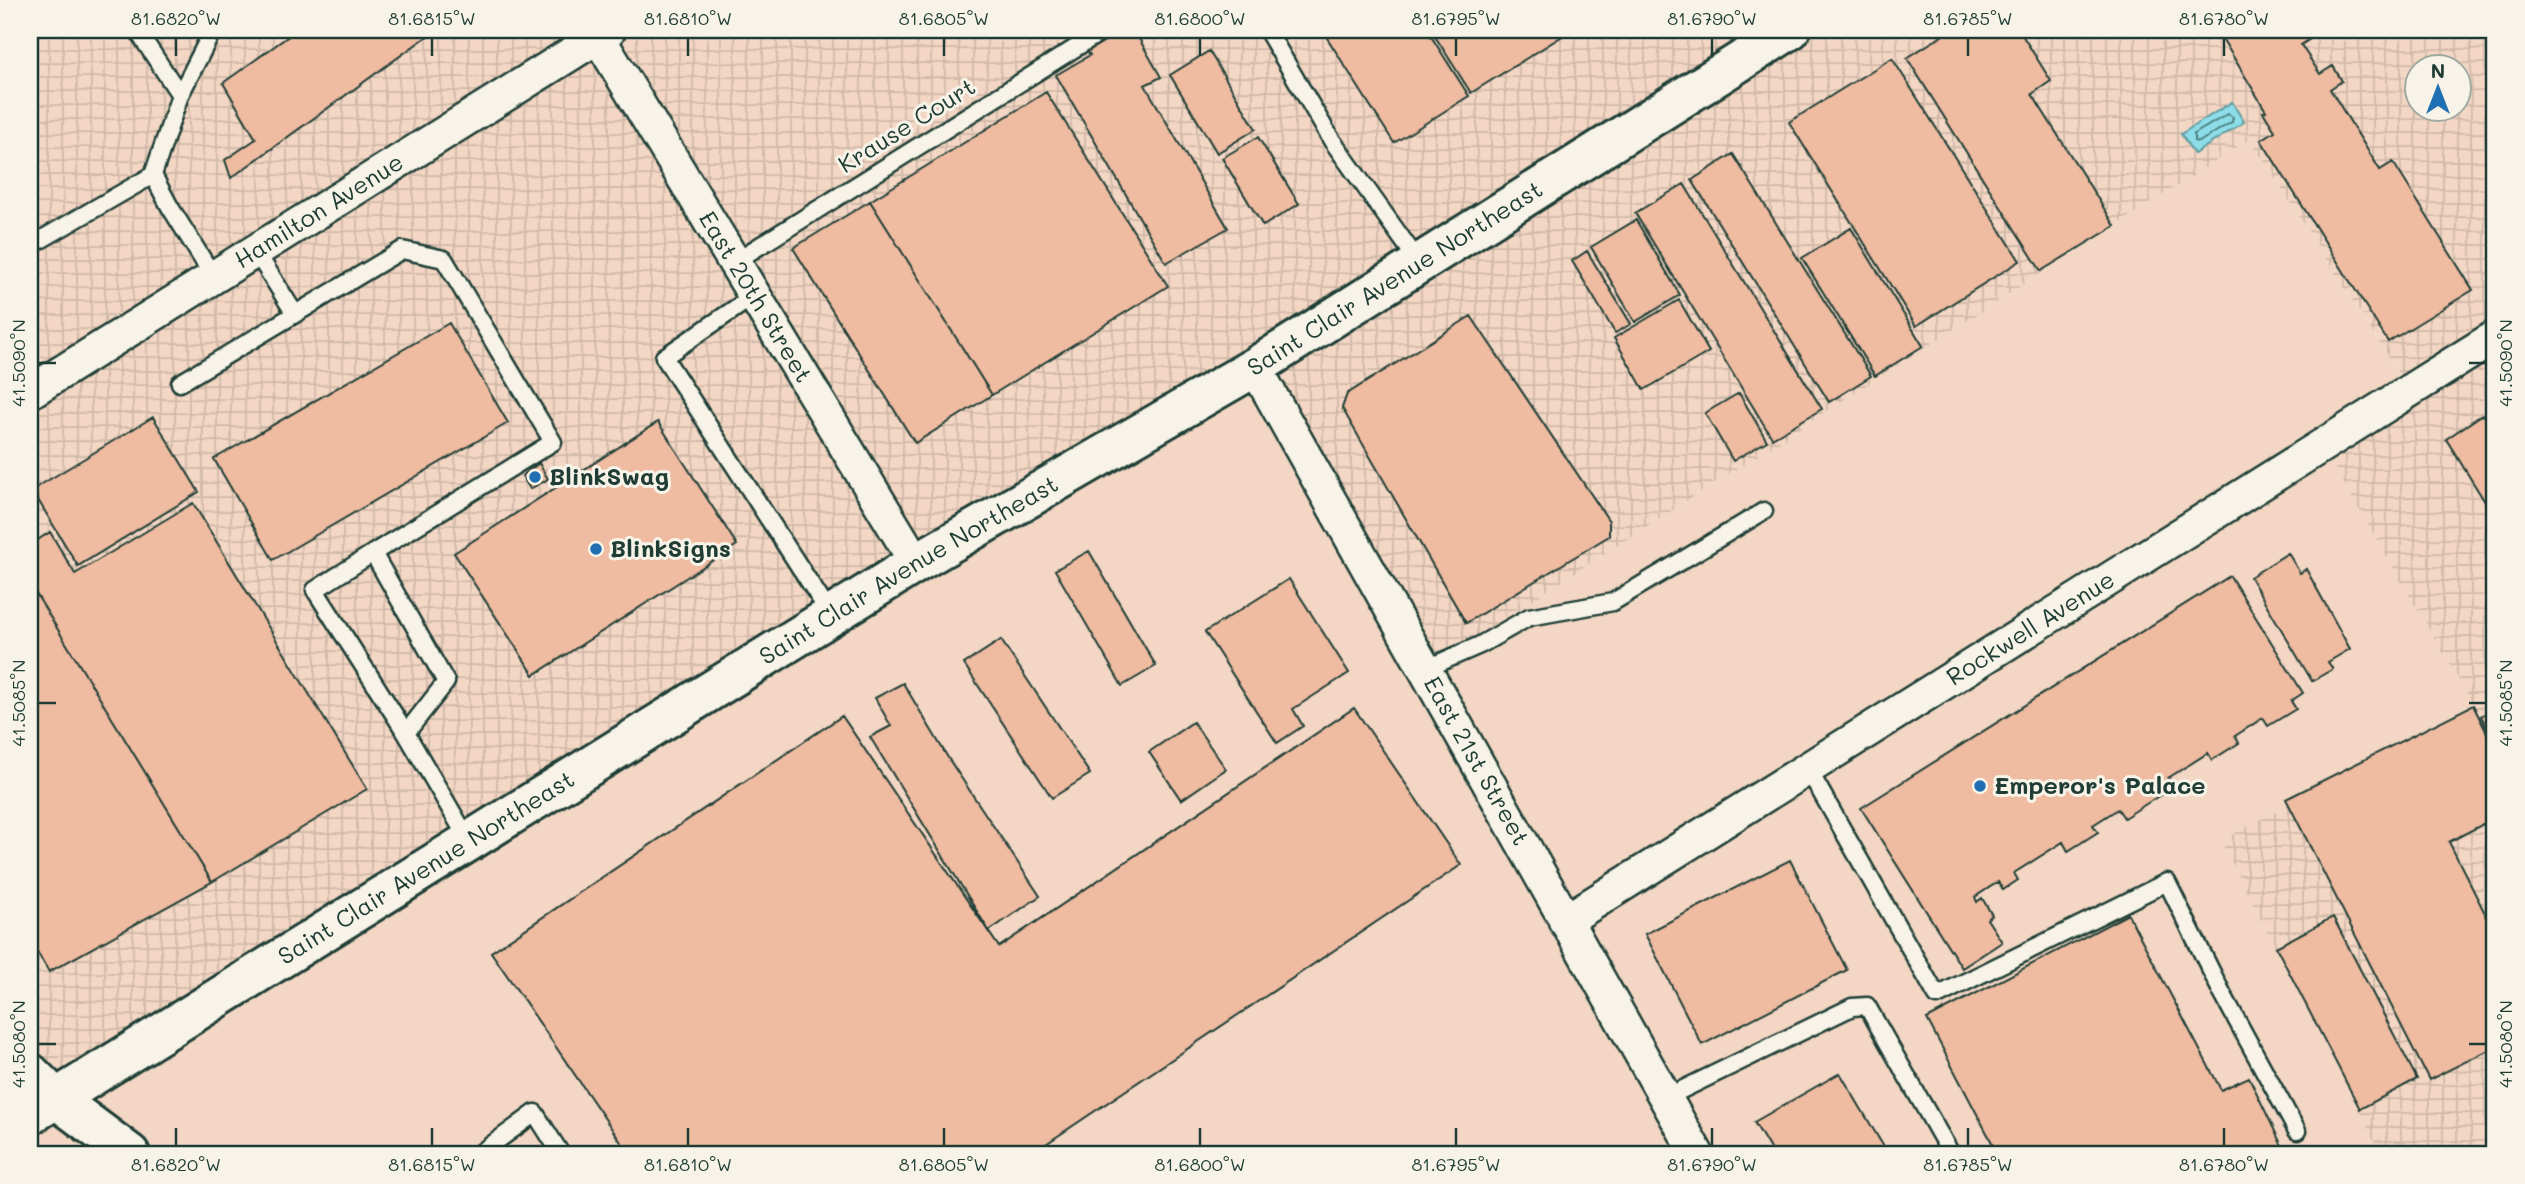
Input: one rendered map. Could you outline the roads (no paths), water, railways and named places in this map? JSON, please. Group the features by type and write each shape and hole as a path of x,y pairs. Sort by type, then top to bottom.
{"main road":[{"name":"Saint Clair Avenue Northeast","path":"38,1095 469,841 916,563 1255,368 1790,30"},
{"path":"38,1095 130,1154"}],"street":[{"name":"East 20th Street","path":"600,32 734,262 916,563"},
{"name":"Hamilton Avenue","path":"30,391 600,32"},
{"name":"Rockwell Avenue","path":"1565,921 2495,337"},
{"name":"East 21st Street","path":"1255,368 1697,1154"}],"lane":[{"path":"137,30 180,95"},
{"path":"30,246 153,175 180,95 213,30"},
{"name":"Krause Court","path":"734,262 1104,30"},
{"path":"1267,30 1331,139 1420,264"},
{"path":"153,175 213,276"},
{"path":"255,250 295,314"},
{"path":"180,383 402,250 444,259 553,442 315,590 406,733 469,841"},
{"path":"755,295 664,357 832,617"},
{"path":"1425,669 1480,645 1529,617 1613,603 1764,510"},
{"path":"373,553 446,681 406,733"},
{"path":"1808,769 1937,996 2167,882 2222,993 2297,1131"},
{"path":"1665,1098 1852,1007 1867,1006 1951,1154"},
{"path":"480,1154 535,1113 561,1154"}],"water":[{"path":"2232,102 2244,122 2194,154 2181,134"}],"place":[{"name":"BlinkSwag","path":"535,477"},
{"name":"BlinkSigns","path":"596,549"},
{"name":"Emperor's Palace","path":"1980,786"}]}
